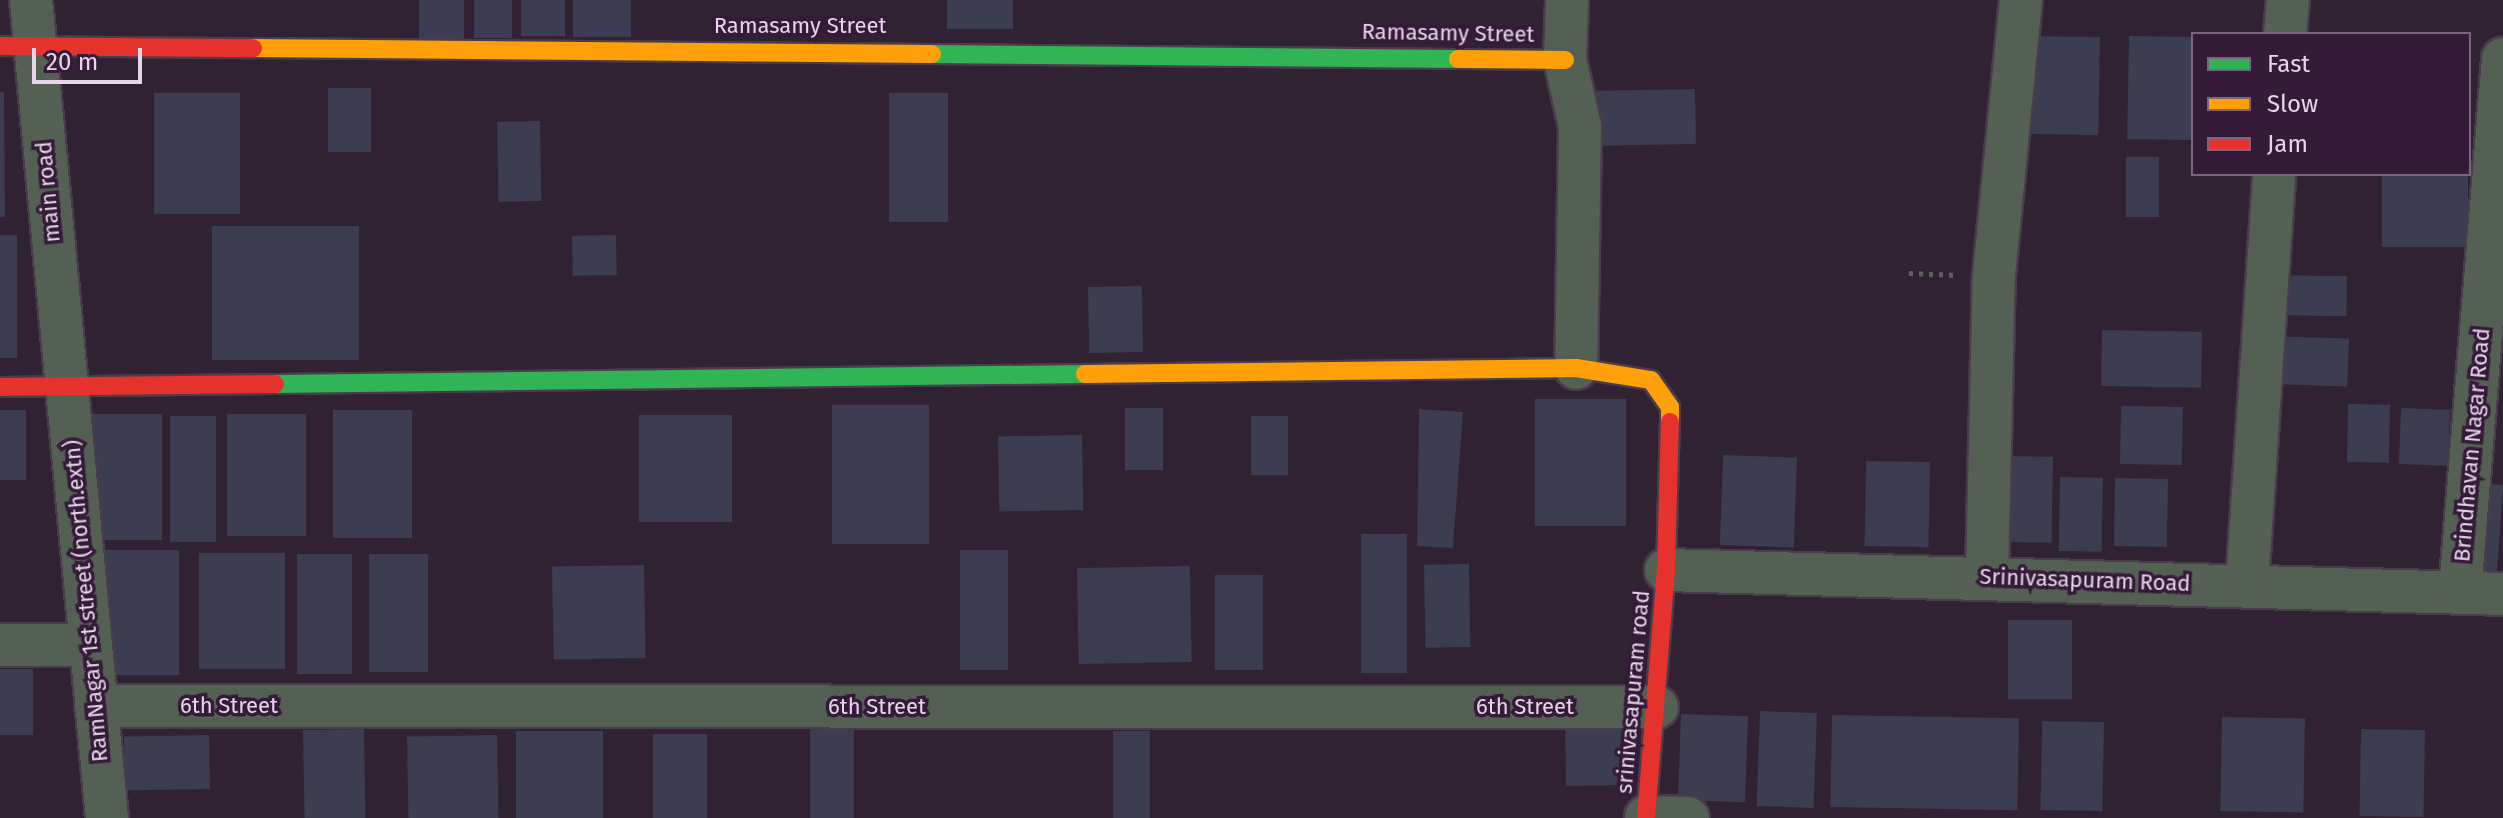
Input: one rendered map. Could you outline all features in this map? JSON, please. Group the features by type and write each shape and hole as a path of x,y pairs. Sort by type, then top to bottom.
{"street":[{"name":"main road","path":"31,0 17,45 66,384"},
{"path":"1567,0 1565,60 1580,126 1576,368"},
{"path":"1987,577 1994,275 2021,0"},
{"path":"2285,32 2288,0"},
{"name":"Ramasamy Street","path":"17,45 1565,60"},
{"name":"Brindhavan Nagar Road","path":"2460,592 2503,59"},
{"path":"2247,585 2274,176"},
{"name":"srinivasapuram road","path":"0,387 1576,368 1651,380 1670,407 1666,570 1646,817"},
{"name":"RamNagar 1st street (north.extn)","path":"66,384 107,818"},
{"name":"Srinivasapuram Road","path":"1666,570 2503,594"},
{"path":"0,645 90,645"},
{"name":"6th Street","path":"96,706 1657,707"},
{"path":"1646,817 1688,818"}],"building":[{"path":"419,0 464,0 464,39 419,39"},
{"path":"474,0 512,0 512,38 474,38"},
{"path":"521,0 565,0 565,36 521,36"},
{"path":"573,0 631,0 631,37 573,37"},
{"path":"947,0 1013,0 1013,29 947,29"},
{"path":"2033,36 2100,37 2098,135 2031,134"},
{"path":"2129,36 2191,37 2191,140 2127,139"},
{"path":"328,88 371,88 371,152 328,152"},
{"path":"1695,89 1696,144 1594,146 1593,91"},
{"path":"0,92 4,92 5,217 0,217"},
{"path":"154,93 240,93 240,214 154,214"},
{"path":"889,93 948,93 948,222 889,222"},
{"path":"540,121 541,201 498,202 497,122"},
{"path":"2126,157 2159,157 2159,217 2126,217"},
{"path":"2382,176 2468,176 2468,247 2382,247"},
{"path":"212,226 359,226 359,360 212,360"},
{"path":"0,235 17,235 17,358 0,358"},
{"path":"616,235 617,275 573,276 572,236"},
{"path":"2278,275 2347,276 2346,316 2277,315"},
{"path":"1142,286 1143,352 1089,353 1088,287"},
{"path":"2102,330 2202,332 2201,388 2101,386"},
{"path":"2275,336 2349,339 2347,387 2273,384"},
{"path":"1535,399 1626,399 1626,526 1535,526"},
{"path":"2348,404 2390,405 2389,463 2347,462"},
{"path":"832,405 929,405 929,544 832,544"},
{"path":"2121,406 2183,407 2182,465 2120,464"},
{"path":"1125,408 1163,408 1163,470 1125,470"},
{"path":"2401,408 2450,410 2448,466 2399,464"},
{"path":"1419,409 1463,412 1453,548 1417,546"},
{"path":"0,410 26,410 26,480 0,480"},
{"path":"333,410 412,410 412,538 333,538"},
{"path":"92,414 162,414 162,540 92,540"},
{"path":"227,414 306,414 306,536 227,536"},
{"path":"639,415 732,415 732,522 639,522"},
{"path":"170,416 216,416 216,542 170,542"},
{"path":"1251,416 1288,416 1288,475 1251,475"},
{"path":"1082,435 1083,510 999,511 998,436"},
{"path":"1723,455 1797,458 1794,548 1720,545"},
{"path":"2003,456 2053,457 2051,543 2001,542"},
{"path":"1866,461 1930,462 1929,547 1865,546"},
{"path":"2060,477 2103,478 2102,552 2059,551"},
{"path":"2115,478 2168,479 2167,547 2114,546"},
{"path":"2488,484 2503,485 2497,575 2482,574"},
{"path":"1361,534 1407,534 1407,673 1361,673"},
{"path":"105,550 179,550 179,675 105,675"},
{"path":"960,550 1008,550 1008,670 960,670"},
{"path":"199,553 285,553 285,669 199,669"},
{"path":"297,554 352,554 352,674 297,674"},
{"path":"369,554 428,554 428,672 369,672"},
{"path":"1469,564 1470,647 1425,648 1424,565"},
{"path":"644,565 646,658 554,660 552,567"},
{"path":"1190,566 1192,662 1079,664 1077,568"},
{"path":"1215,575 1263,575 1263,670 1215,670"},
{"path":"2008,620 2072,620 2072,699 2008,699"},
{"path":"0,669 33,669 33,735 0,735"},
{"path":"1760,711 1817,713 1814,808 1757,806"},
{"path":"1681,714 1748,716 1745,802 1678,800"},
{"path":"1832,715 2019,718 2017,810 1830,807"},
{"path":"2222,717 2305,718 2303,812 2220,811"},
{"path":"1624,720 1625,785 1566,786 1565,721"},
{"path":"2042,721 2104,722 2102,811 2040,810"},
{"path":"810,724 854,724 854,818 810,818"},
{"path":"364,729 366,818 305,818 303,730"},
{"path":"2361,729 2425,730 2423,817 2359,816"},
{"path":"516,731 603,731 603,818 516,818"},
{"path":"1113,731 1150,731 1150,818 1113,818"},
{"path":"653,734 707,734 707,818 653,818"},
{"path":"209,735 210,789 125,790 124,736"},
{"path":"497,735 498,818 408,818 407,737"}],"traffic: fast":[{"path":"932,54 1458,59"},
{"path":"275,384 1085,374"}],"traffic: slow":[{"path":"253,48 932,54"},
{"path":"1458,59 1565,60"},
{"path":"1085,374 1576,368 1651,380 1670,407 1670,422"}],"traffic: jam":[{"path":"0,46 253,48"},
{"path":"0,387 275,384"},
{"path":"1646,818 1666,570 1670,422"}]}
